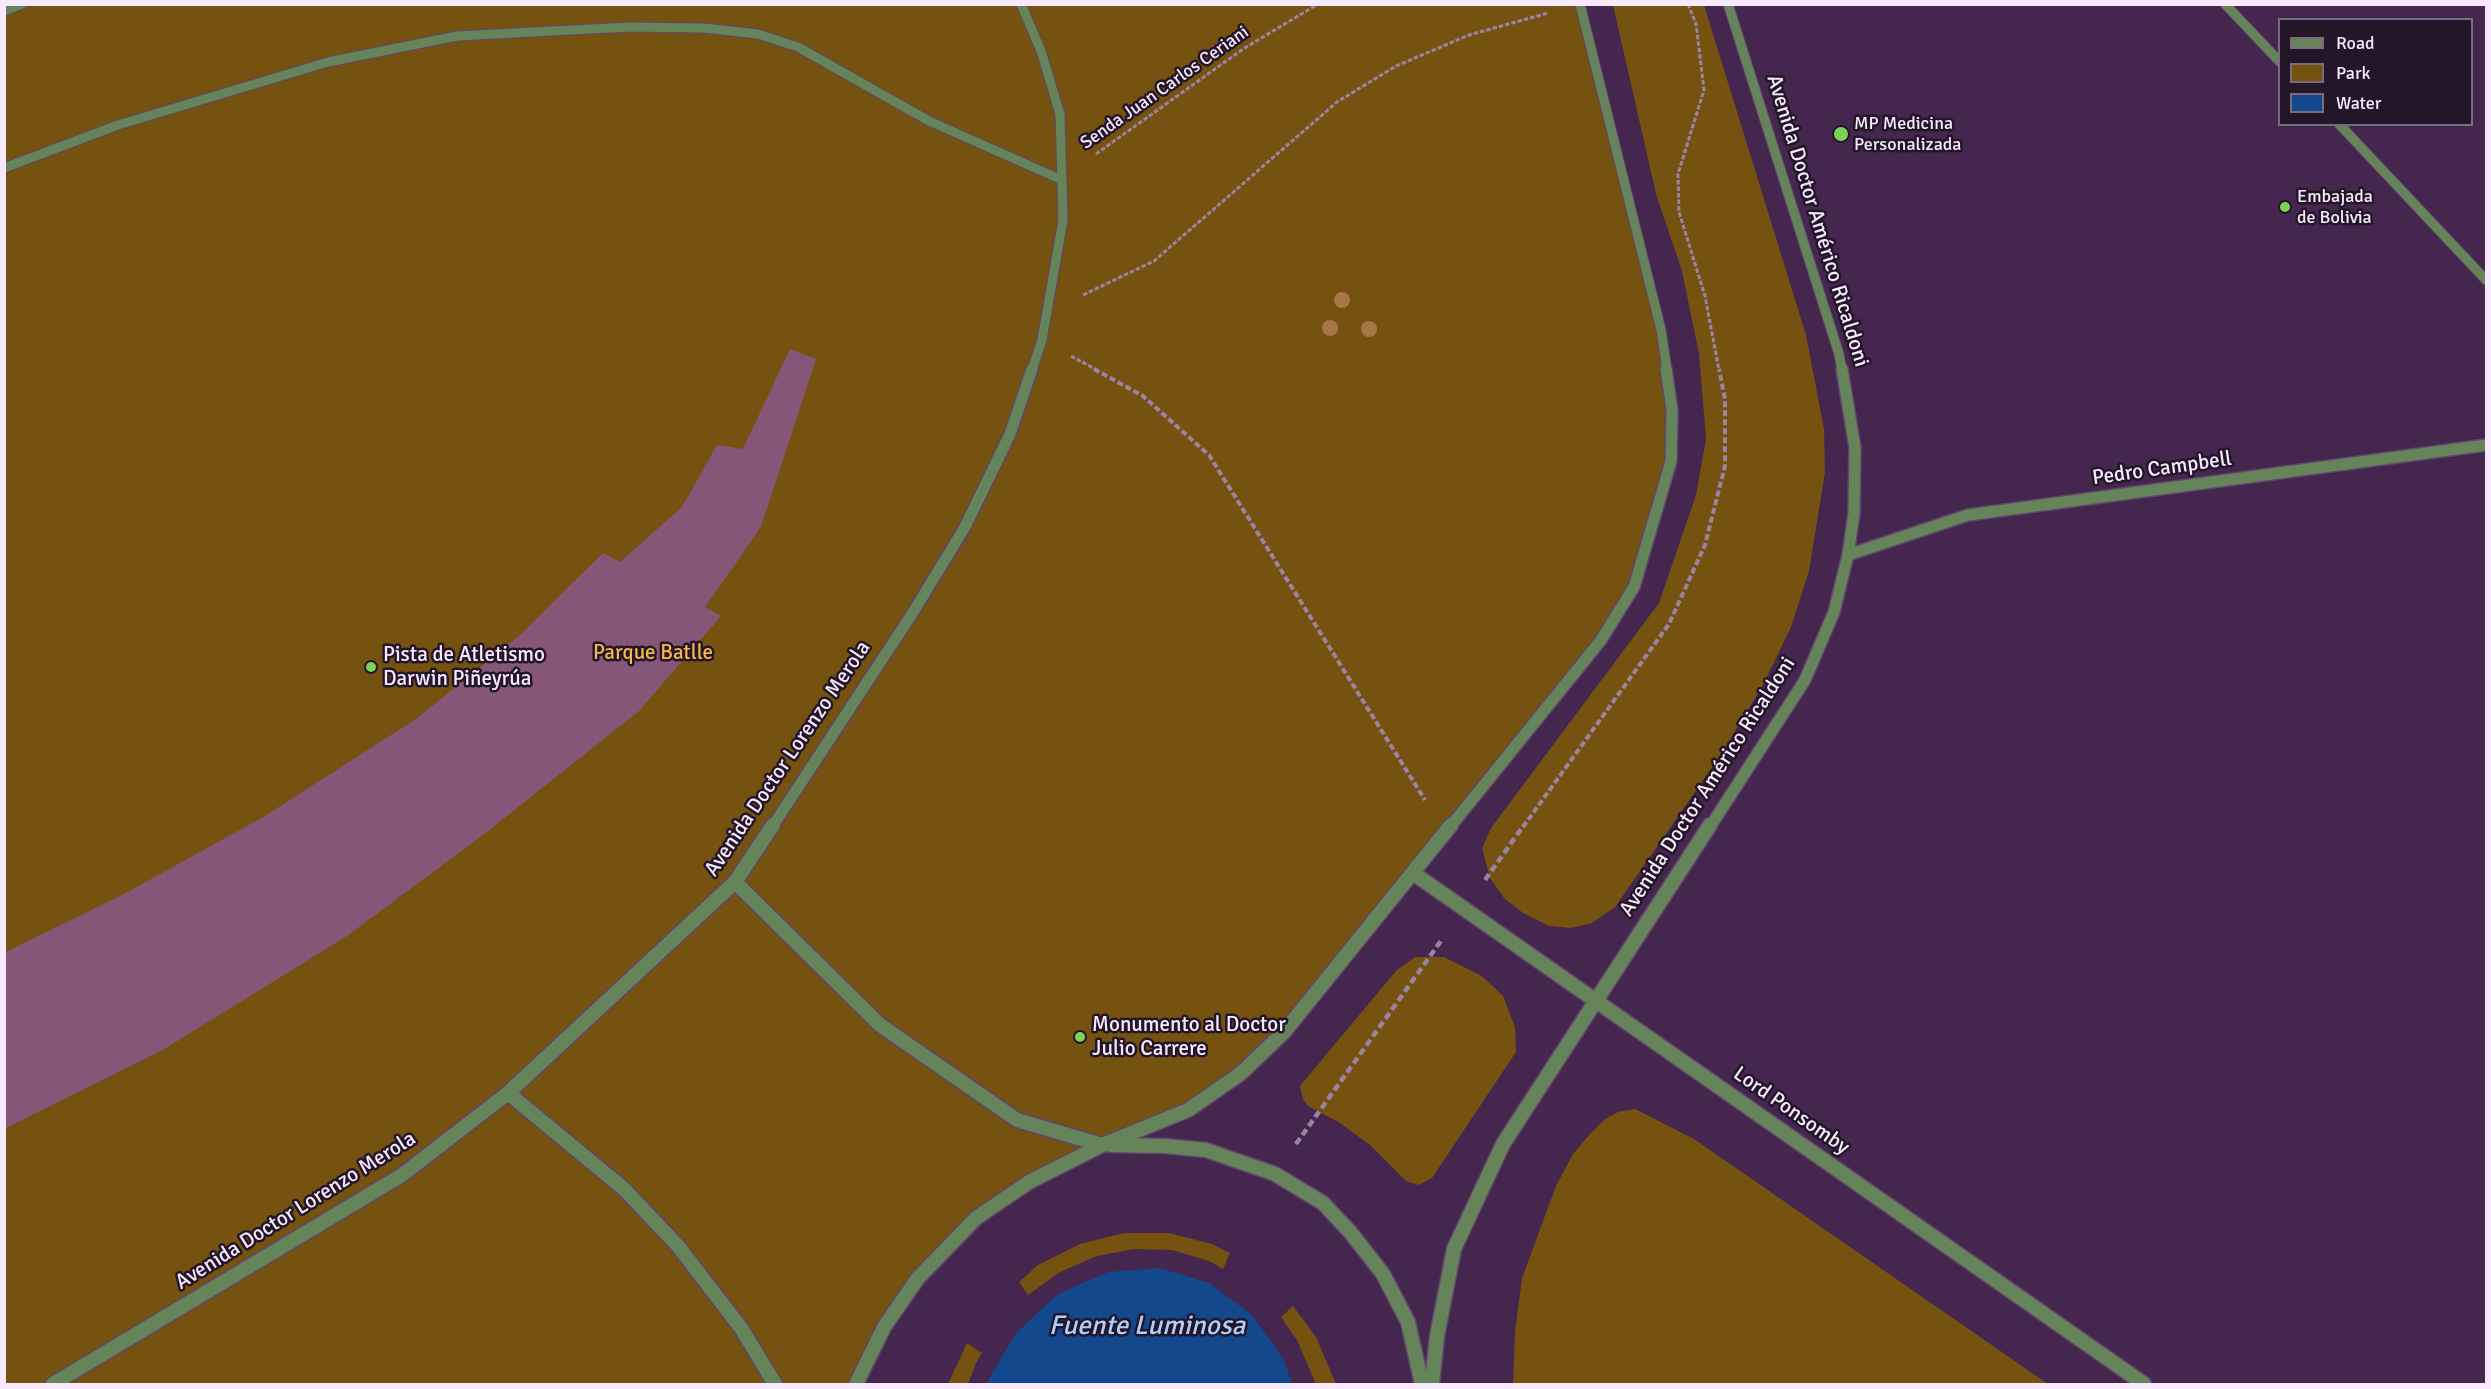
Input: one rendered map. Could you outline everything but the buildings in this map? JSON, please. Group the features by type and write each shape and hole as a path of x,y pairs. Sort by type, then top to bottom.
{"street":[{"path":"4,11 22,4"},
{"name":"Avenida Doctor Lorenzo Merola","path":"53,1384 402,1175 508,1093 735,882 912,614 965,527 1010,434 1042,340 1063,220 1060,114 1041,51 1021,4"},
{"path":"856,1384 884,1327 918,1278 976,1218 1029,1182 1102,1145 1188,1110 1240,1074 1284,1032 1601,640 1634,586 1671,461 1672,410 1661,330 1580,4"},
{"name":"Avenida Doctor Américo Ricaldoni","path":"1432,1384 1437,1336 1454,1249 1503,1144 1806,680 1834,612 1848,555 1854,513 1855,448 1839,354 1728,4"},
{"path":"2224,4 2278,60"},
{"path":"4,168 118,125 193,101 328,62 389,48 457,36 629,27 703,28 758,34 798,47 929,120 1062,180"},
{"path":"2341,126 2487,279"},
{"name":"Pedro Campbell","path":"1848,555 1968,515 2487,445"},
{"name":"Lord Ponsomby","path":"1413,873 2144,1384"},
{"path":"735,882 880,1025 1017,1120 1102,1145 1165,1146 1206,1150 1275,1174 1323,1203 1351,1233 1383,1274 1408,1322 1422,1384"},
{"path":"508,1093 624,1189 678,1246 741,1328 775,1384"}],"path":[{"name":"Senda Juan Carlos Ceriani","path":"1062,180 1243,49 1318,4"},
{"path":"1047,312 1154,261 1337,102 1396,66 1469,36 1556,11"},
{"path":"1042,340 1143,396 1209,455 1446,833"}],"green space":[{"name":"Parque Batlle","path":"5,5 1580,5 1661,330 1671,461 1634,587 1601,640 1284,1032 1188,1110 1102,1145 976,1218 918,1278 856,1384 5,1384"},
{"path":"1613,5 1704,5 1806,335 1824,429 1825,472 1809,571 1791,627 1764,683 1720,756 1615,907 1592,923 1571,928 1549,926 1523,913 1504,898 1490,878 1482,848 1491,828 1659,603 1696,495 1706,439 1699,354 1682,271 1656,194"},
{"path":"1415,957 1444,957 1482,976 1503,996 1515,1027 1516,1052 1432,1178 1419,1185 1406,1181 1370,1145 1340,1123 1308,1106 1303,1099 1300,1086 1396,971"},
{"path":"1635,1109 1694,1139 2048,1384 1513,1384 1515,1332 1522,1278 1556,1186 1573,1154 1604,1120 1618,1112"},
{"path":"1124,1233 1169,1233 1212,1244 1230,1253 1223,1269 1209,1261 1172,1250 1134,1249 1097,1256 1060,1272 1028,1295 1019,1282 1038,1265 1080,1244"},
{"path":"1293,1306 1316,1337 1336,1384 1316,1384 1297,1340 1281,1317"},
{"path":"967,1343 982,1353 968,1384 948,1384"}],"water":[{"name":"Fuente Luminosa","path":"1160,1268 1209,1283 1252,1315 1284,1360 1292,1384 986,1384 1016,1333 1058,1294 1108,1272"}],"place":[{"name":"MP Medicina Personalizada","path":"1841,134"},
{"name":"Embajada de Bolivia","path":"2285,207"},
{"name":"Pista de Atletismo Darwin Piñeyrúa","path":"371,667"},
{"name":"Monumento al Doctor Julio Carrere","path":"1080,1037"}]}
